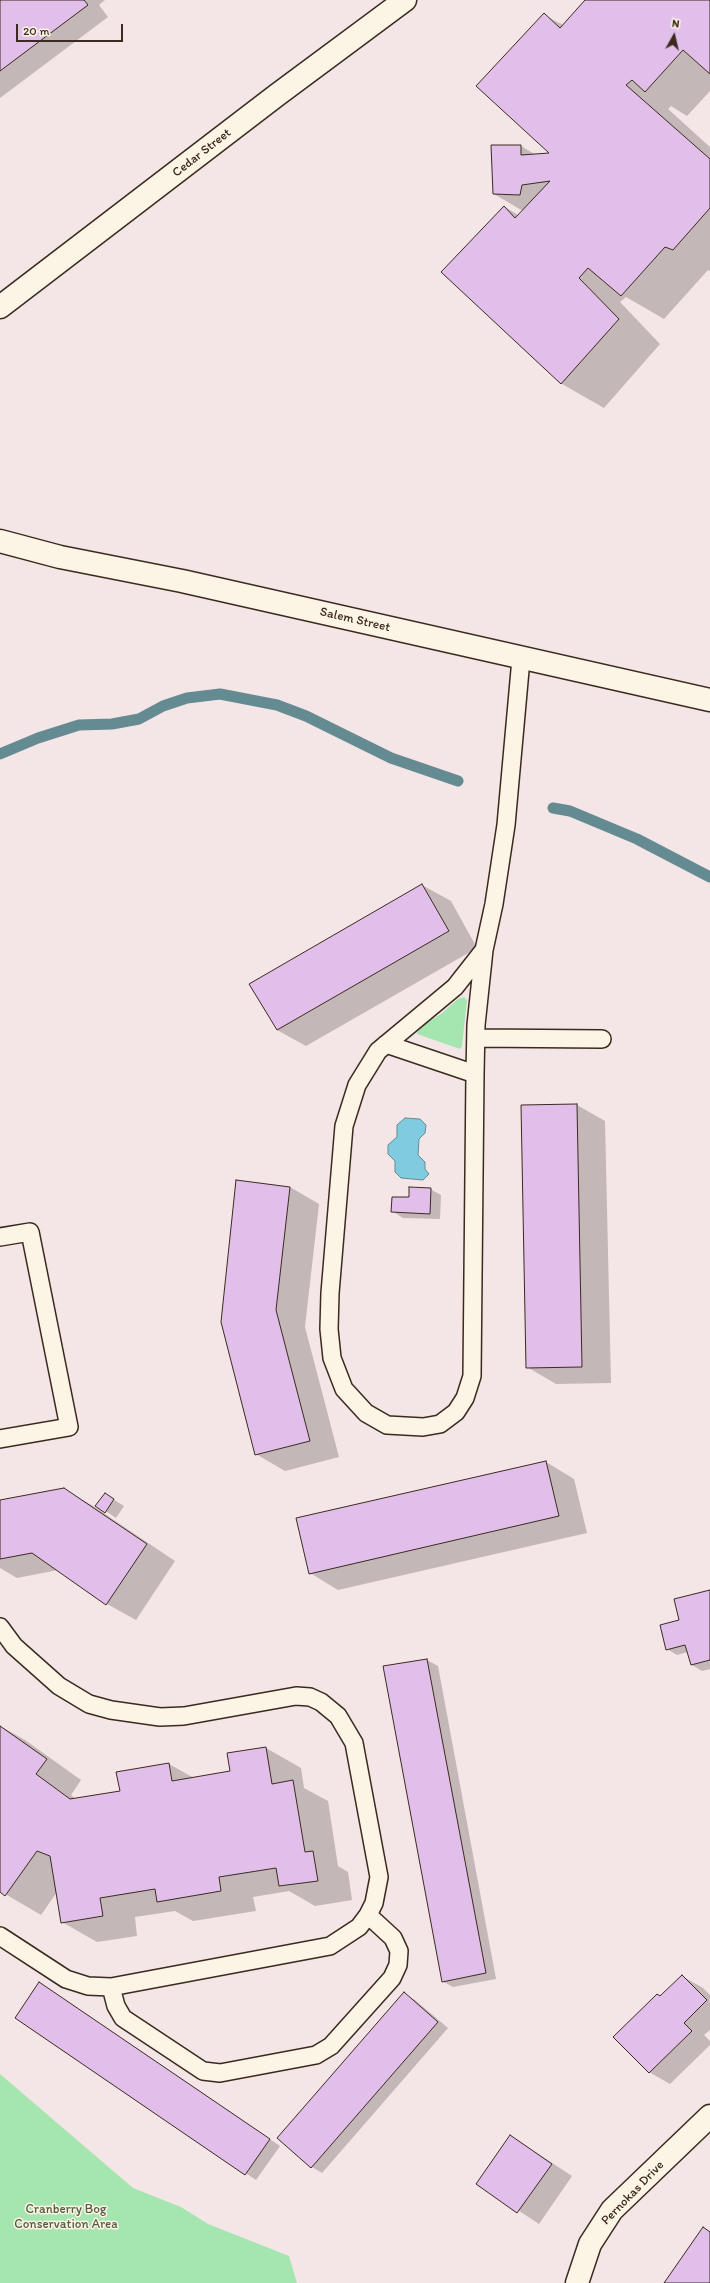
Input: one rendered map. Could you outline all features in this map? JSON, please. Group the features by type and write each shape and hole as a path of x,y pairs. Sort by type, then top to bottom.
{"street":[{"name":"Cedar Street","path":"0,307 277,95 405,0"},
{"name":"Salem Street","path":"0,541 60,557 182,581 710,700"},
{"name":"Pernokas Drive","path":"577,2283 590,2244 612,2210 710,2116"}],"lane":[{"path":"484,950 455,987 378,1051 357,1085 348,1106 344,1126 330,1293 329,1329 332,1358 344,1389 366,1413 387,1425 423,1427 440,1424 456,1412 465,1398 472,1376 476,1038 484,950 497,889 506,825 521,658"},
{"path":"476,1038 602,1038"},
{"path":"386,1044 475,1074"},
{"path":"0,1237 30,1232 69,1427 0,1439"},
{"path":"0,1627 14,1646 59,1686 89,1704 110,1710 160,1717 184,1716 282,1698 304,1696 321,1702 331,1709 346,1727 354,1743 378,1863 378,1890 368,1915 359,1927 330,1946 111,1987 88,1986 66,1979 0,1936"},
{"path":"111,1987 116,2006 123,2018 203,2071 220,2073 316,2055 331,2046 392,1978 398,1965 399,1951 393,1938 368,1915"}],"green space":[{"path":"464,997 467,1000 462,1046 460,1049 417,1034 418,1028 441,1014 458,999"},
{"name":"Cranberry Bog Conservation Area","path":"0,2074 133,2188 181,2207 208,2224 289,2256 297,2283 0,2283"}],"water":[{"path":"405,1118 420,1119 426,1125 425,1133 419,1139 418,1155 425,1162 425,1169 429,1174 423,1180 401,1178 395,1172 395,1161 388,1154 388,1145 397,1137 397,1125"}],"building":[{"path":"0,0 84,0 88,5 0,71"},
{"path":"585,0 710,0 710,74 683,50 645,92 632,80 626,85 710,159 710,208 673,250 665,247 621,296 588,268 579,278 619,319 561,384 441,272 504,206 515,218 550,181 522,185 520,195 493,194 491,145 521,145 521,155 549,153 476,86 544,13 560,28"},
{"path":"422,884 449,931 277,1030 249,984"},
{"path":"577,1104 582,1367 526,1368 521,1105"},
{"path":"236,1180 290,1187 276,1310 310,1441 255,1455 221,1322"},
{"path":"409,1187 431,1188 430,1214 391,1212 392,1197 409,1197"},
{"path":"546,1461 559,1516 309,1574 296,1518"},
{"path":"64,1488 147,1544 106,1605 32,1553 0,1559 0,1500"},
{"path":"105,1493 114,1499 105,1513 95,1506"},
{"path":"710,1590 710,1660 691,1665 685,1645 666,1650 660,1625 679,1620 674,1599"},
{"path":"427,1659 486,1973 442,1982 383,1666"},
{"path":"0,1726 47,1759 36,1774 70,1799 120,1791 116,1772 169,1763 172,1781 230,1771 227,1753 266,1747 272,1784 293,1780 305,1852 313,1851 318,1881 279,1886 276,1868 219,1877 221,1891 157,1902 155,1889 100,1898 103,1916 61,1923 50,1856 37,1851 5,1896 0,1892"},
{"path":"682,1975 707,2000 684,2023 692,2031 649,2073 613,2037 657,1994 660,1996"},
{"path":"39,1982 270,2139 245,2175 15,2018"},
{"path":"404,1992 438,2022 311,2168 277,2138"},
{"path":"510,2135 552,2164 517,2213 476,2184"},
{"path":"703,2227 710,2232 710,2283 664,2283"}],"waterway":[{"path":"0,754 38,738 79,725 112,724 139,719 163,706 187,698 220,694 277,705 306,716 391,758 458,781"},
{"path":"553,808 570,811 637,839 710,877"}]}
